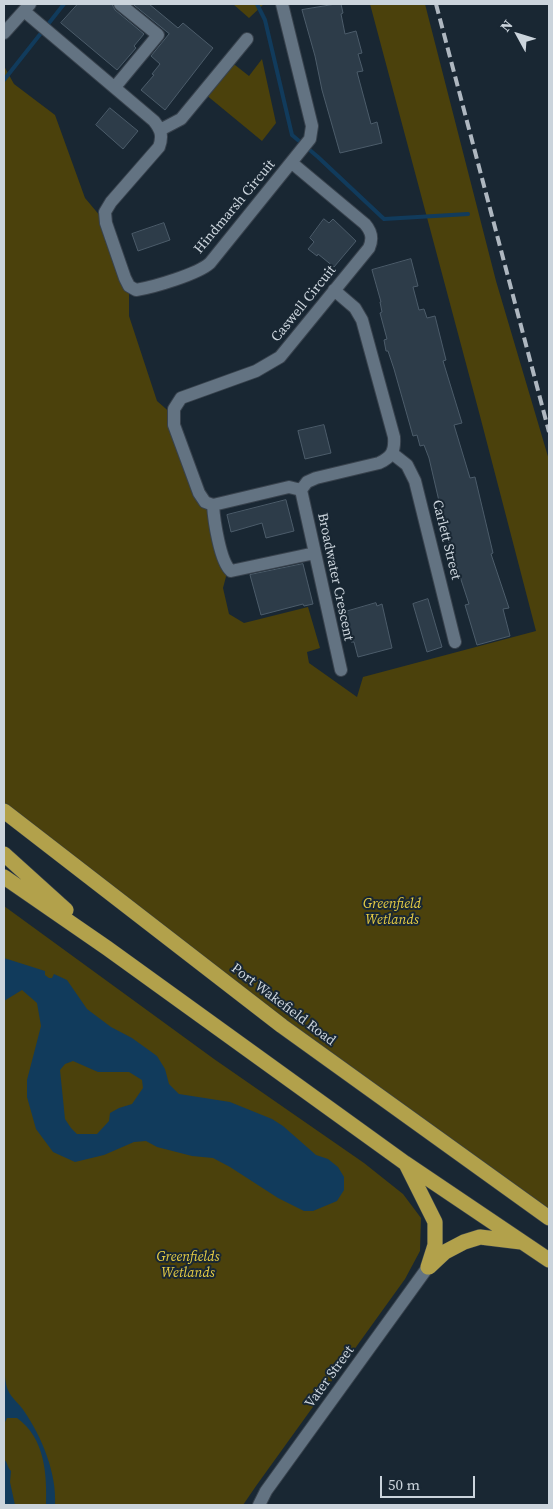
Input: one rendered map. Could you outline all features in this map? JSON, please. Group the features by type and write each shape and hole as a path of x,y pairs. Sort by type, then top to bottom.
{"highway":[{"name":"Port Wakefield Road","path":"4,811 282,1026 549,1217"},
{"path":"4,854 108,948"},
{"path":"4,878 108,948 406,1163 549,1260"},
{"path":"406,1163 435,1222 435,1245 428,1267"},
{"path":"428,1267 445,1252 464,1242 480,1237 523,1243"}],"street":[{"path":"115,86 158,36 120,4"},
{"name":"Hindmarsh Circuit","path":"160,130 162,138 159,147 110,202 105,212 106,224 125,278 129,286 136,290 202,270 210,263 310,140 312,126 282,4"},
{"path":"4,33 27,7 37,22 115,86 154,121 160,130 181,118 247,39"},
{"name":"Caswell Circuit","path":"213,505 205,502 199,494 174,425 175,405 185,395 256,371 272,362 286,350 368,248 372,236 370,230 296,158"},
{"path":"315,553 231,572 228,570 223,555 213,516 213,505 289,487 301,490 307,482 316,478 380,463 387,460 392,454 395,447 394,438 362,320 355,308 334,290"},
{"name":"Carlett Street","path":"392,454 407,466 415,480 455,642"},
{"name":"Broadwater Crescent","path":"301,490 341,670"},
{"name":"Vater Street","path":"259,1505 266,1492 428,1267"}],"green space":[{"path":"233,4 264,4 249,18"},
{"name":"Greenfield Wetlands","path":"370,4 425,4 496,281 549,460 549,1218 4,811 4,66 14,84 55,115 85,198 106,223 129,286 129,316 157,401 173,415 228,569 223,588 229,614 244,623 308,607 320,648 307,652 309,663 357,697 363,677 536,631"},
{"path":"262,59 276,123 262,141 205,94 232,65 235,65 249,76"},
{"name":"Greenfields Wetlands","path":"4,906 214,1059 364,1163 403,1194 421,1218 420,1251 405,1279 243,1505 4,1505"}],"water":[{"path":"4,958 45,971 45,975 49,978 52,978 54,974 67,980 87,1009 111,1027 132,1038 157,1056 165,1069 169,1084 179,1094 230,1102 272,1119 283,1126 316,1155 328,1159 338,1167 344,1177 344,1190 337,1201 313,1211 304,1211 278,1198 213,1158 192,1156 157,1147 146,1141 134,1142 104,1155 75,1162 53,1152 36,1129 27,1097 27,1080 41,1026 37,1003 22,990 4,1001","holes":["73,1061 98,1072 129,1072 142,1080 143,1088 132,1104 110,1113 109,1121 97,1134 77,1134 65,1119 60,1070 65,1064"]},
{"path":"4,1367 9,1393 31,1421 47,1456 54,1481 55,1505 46,1505 45,1469 39,1446 33,1436 17,1418 7,1418 4,1424"},
{"path":"4,1459 11,1471 10,1482 15,1505 5,1505"}],"building":[{"path":"78,4 112,4 115,10 144,34 134,46 136,48 117,70 61,23"},
{"path":"133,4 149,4 178,28 183,23 213,48 165,110 141,90 154,75 152,74 160,64 151,56 169,34"},
{"path":"341,4 345,34 356,31 362,53 358,54 363,71 357,72 371,124 377,122 382,143 340,153 302,10"},
{"path":"110,108 138,131 123,149 96,125"},
{"path":"324,219 329,223 333,219 356,241 334,267 318,254 317,256 308,249 314,242 310,238"},
{"path":"164,223 170,240 138,251 132,234"},
{"path":"411,259 418,286 413,287 419,310 424,309 427,318 435,316 446,360 443,361 462,423 454,425 470,478 475,477 493,553 491,554 509,608 503,609 510,636 477,645 465,605 469,604 448,540 429,458 424,445 420,446 417,435 413,436 394,369 388,351 386,351 384,340 387,339 380,313 382,312 381,302 372,270"},
{"path":"324,425 331,453 305,459 298,431"},
{"path":"286,500 294,531 266,538 262,523 231,532 227,515"},
{"path":"303,564 313,604 304,606 303,604 261,615 250,575"},
{"path":"428,599 442,647 427,652 413,604"},
{"path":"376,603 377,606 382,604 392,648 358,657 354,642 351,642 345,612"}],"waterway":[{"path":"4,80 64,4"},
{"path":"257,4 265,20 292,135 384,219 468,214"}],"railway":[{"path":"436,4 549,432"}]}
